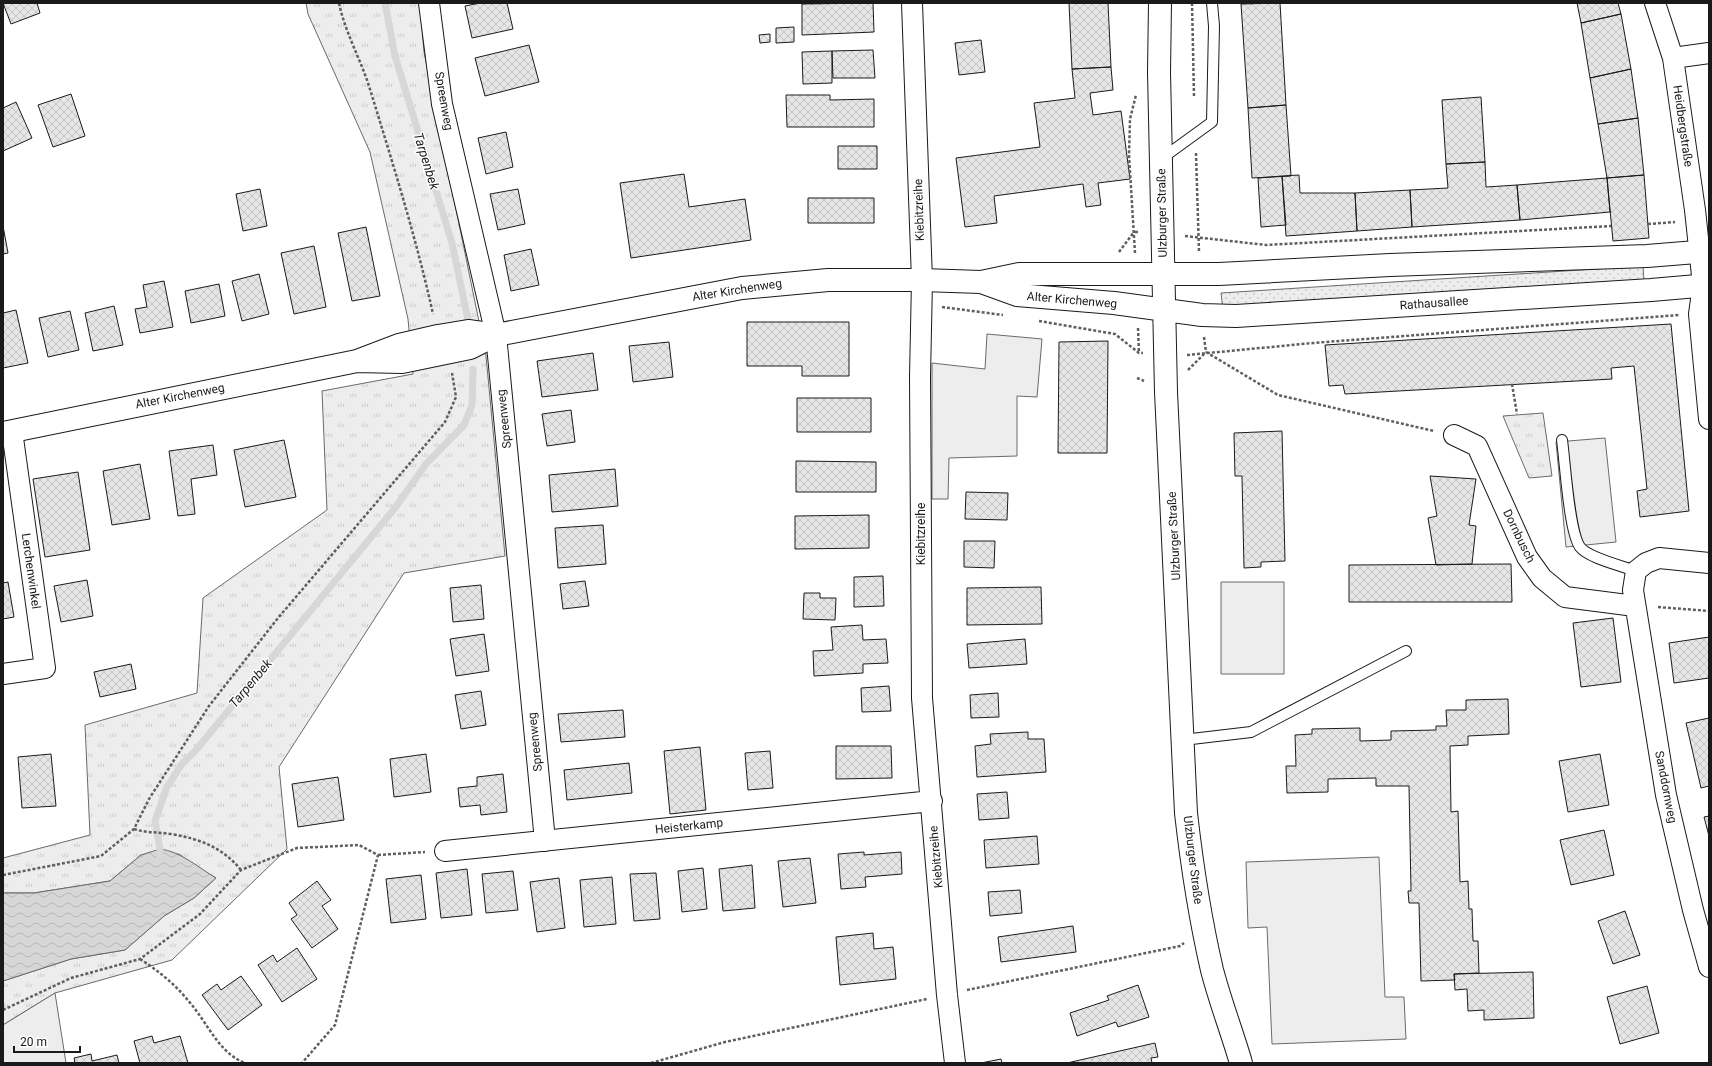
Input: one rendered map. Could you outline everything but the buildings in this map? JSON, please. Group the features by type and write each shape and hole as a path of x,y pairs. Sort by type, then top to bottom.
{"main road":[{"name":"Ulzburger Straße","path":"1160,3 1159,72 1166,392 1186,813 1191,856 1205,937 1213,971 1241,1063"},
{"path":"1163,273 1219,274 1390,265 1647,256 1704,251"},
{"name":"Alter Kirchenweg","path":"7,432 357,361 402,362 470,348 496,335 742,288 828,280 922,280 981,282 1019,274 1163,273"},
{"name":"Alter Kirchenweg","path":"981,282 1017,295 1114,303 1164,310"},
{"name":"Rathausallee","path":"1164,310 1202,315 1236,316 1707,289"}],"street":[{"name":"Spreenweg","path":"429,3 442,104 496,335 545,841"},
{"name":"Kiebitzreihe","path":"912,3 922,280 920,377 922,698 932,802 947,995 955,1063"},
{"name":"Heidbergstraße","path":"1656,3 1673,58 1696,220 1704,251"},
{"path":"1673,58 1709,53"},
{"path":"1704,251 1707,289 1699,314 1709,419"},
{"name":"Lerchenwinkel","path":"3,674 45,668 7,432"},
{"name":"Dornbusch","path":"1454,435 1477,446 1527,557 1542,578 1565,597 1635,606"},
{"path":"1636,571 1646,563 1659,558 1709,563"},
{"name":"Sanddornweg","path":"1636,571 1633,590 1635,606 1666,795 1693,910 1709,967"},
{"name":"Heisterkamp","path":"445,851 932,802"}],"lane":[{"path":"1161,159 1212,122 1214,26 1212,3"},
{"path":"1562,440 1572,528 1580,547 1595,557 1636,571"},
{"path":"1183,740 1251,732 1406,650"}],"path":[{"path":"339,3 342,16 368,83 402,195 423,267 435,322"},
{"path":"1648,224 1696,220"},
{"path":"1198,238 1266,245 1612,226"},
{"path":"922,305 1008,316"},
{"path":"1454,435 1278,394 1206,352 1699,314"},
{"path":"1038,321 1116,334 1139,353"},
{"path":"3,875 101,856 134,829 148,799 209,706 278,618 445,422 456,398 452,374 448,369"},
{"path":"1512,384 1517,414"},
{"path":"1635,606 1709,611"},
{"path":"134,829 191,838 214,846 230,857 241,870"},
{"path":"3,1010 72,978 140,959 200,914 241,870 297,848 359,845 378,855 445,851"},
{"path":"302,1063 335,1025 378,855"},
{"path":"651,1063 725,1042 1180,946 1187,940 1205,937"},
{"path":"140,959 183,995 198,1012 220,1045 230,1055 245,1063"}],"green space":[{"path":"306,3 420,3 424,52 486,356 505,556 404,573 279,767 287,849 172,960 55,993 3,1025 3,981 71,959 125,950 164,916 194,898 216,878 190,863 179,854 141,855 110,881 34,893 3,893 3,858 90,835 85,725 197,693 203,598 327,510 322,391 413,374 408,319 370,152 308,14"},
{"path":"1643,266 1644,281 1223,310 1221,293"},
{"path":"1543,413 1552,476 1529,478 1503,416"}],"shaded area":[{"path":"987,334 1042,339 1037,397 1017,396 1017,456 949,458 948,499 932,499 932,363 985,369"},
{"path":"1605,438 1616,542 1566,547 1556,442"},
{"path":"1221,582 1284,582 1284,674 1221,674"},
{"path":"1379,857 1385,997 1404,997 1406,1039 1272,1044 1267,927 1248,928 1246,862"},
{"path":"55,993 66,1063 3,1063 3,1025"}],"water":[{"path":"160,849 182,856 216,878 194,898 164,916 125,950 71,959 3,981 3,893 34,893 110,881 141,855"}],"waterway":[{"name":"Tarpenbek","path":"385,3 395,56 452,243 468,320"},
{"name":"Tarpenbek","path":"160,857 155,821 167,787 182,764 196,750 395,508 426,464 464,425 472,405 473,369"}]}
